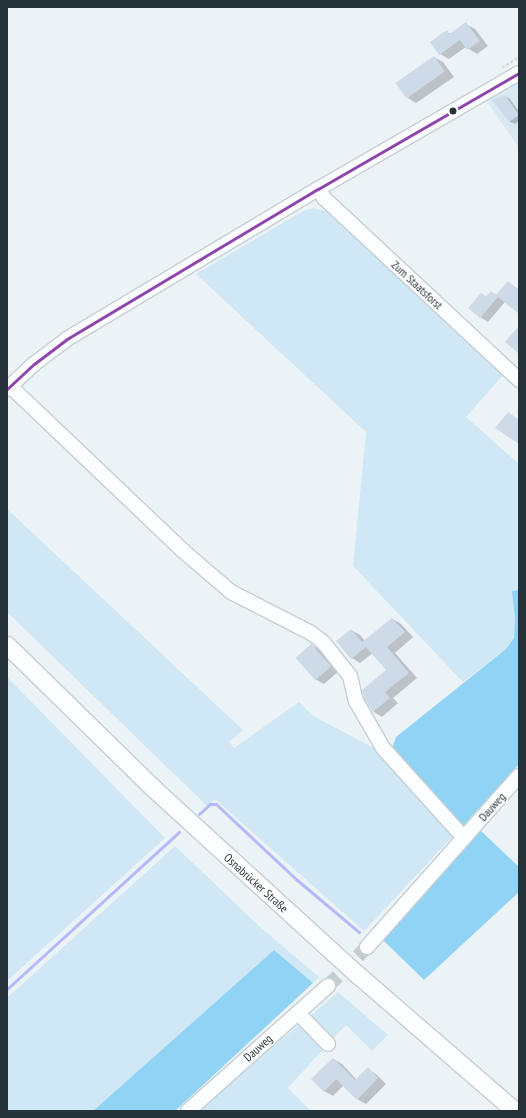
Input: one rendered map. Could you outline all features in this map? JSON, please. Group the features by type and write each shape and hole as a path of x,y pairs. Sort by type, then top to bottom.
{"main road":[{"name":"Osnabrücker Straße","path":"7,645 158,794 358,975 515,1111"}],"street":[{"path":"464,838 383,748 356,701 350,676 323,642 311,633 231,592 182,550 9,388 34,364 67,339 318,189 519,73"},
{"name":"Zum Staatsforst","path":"318,189 324,198 519,380"},
{"name":"Dauweg","path":"367,948 519,776"},
{"name":"Dauweg","path":"188,1111 328,986"},
{"path":"298,1013 328,1044"}],"shaded area":[{"path":"519,81 519,148 486,100"},
{"path":"313,208 331,213 504,374 466,417 519,464 519,590 513,591 515,618 514,639 506,649 463,682 353,566 366,432 196,274 303,211"},
{"path":"7,509 243,730 229,742 234,748 299,702 313,716 380,751 455,834 364,931 215,799 207,806 7,612"},
{"path":"519,590 519,764 461,828 392,748 396,737 506,649 514,638 515,618 512,591"},
{"path":"7,677 165,838 7,981"},
{"path":"480,830 519,867 519,892 424,980 383,940"},
{"path":"175,846 260,927 319,977 313,983 274,950 93,1111 7,1111 7,998"},
{"path":"274,950 313,983 175,1111 93,1111"},
{"path":"338,992 388,1035 372,1051 346,1025 330,1042 307,1019"},
{"path":"303,1022 326,1046 288,1088 311,1111 199,1111 245,1069"}],"building":[{"path":"466,22 480,41 467,50 460,40 439,55 430,42 447,30 449,34"},
{"path":"434,56 445,72 406,99 395,83"},
{"path":"505,95 519,115 509,122 492,100"},
{"path":"508,281 519,291 519,314 498,297 480,318 468,308 481,293 486,297 491,291 496,295"},
{"path":"519,326 519,354 505,342"},
{"path":"508,412 519,420 519,444 495,428"},
{"path":"392,618 405,632 387,647 409,673 385,692 390,698 373,712 364,698 362,690 386,670 366,647 351,659 336,641 351,629 362,642"},
{"path":"311,644 331,666 315,680 295,658"},
{"path":"333,1058 355,1080 368,1067 378,1078 357,1100 336,1079 324,1092 311,1079"}],"waterway":[{"path":"199,814 210,804 216,804 297,880 359,932"},
{"path":"7,989 179,832"}],"tunnel":[{"path":"328,986 367,947"}],"transit line":[{"path":"7,389 34,364 67,339 318,189 519,73"}]}
